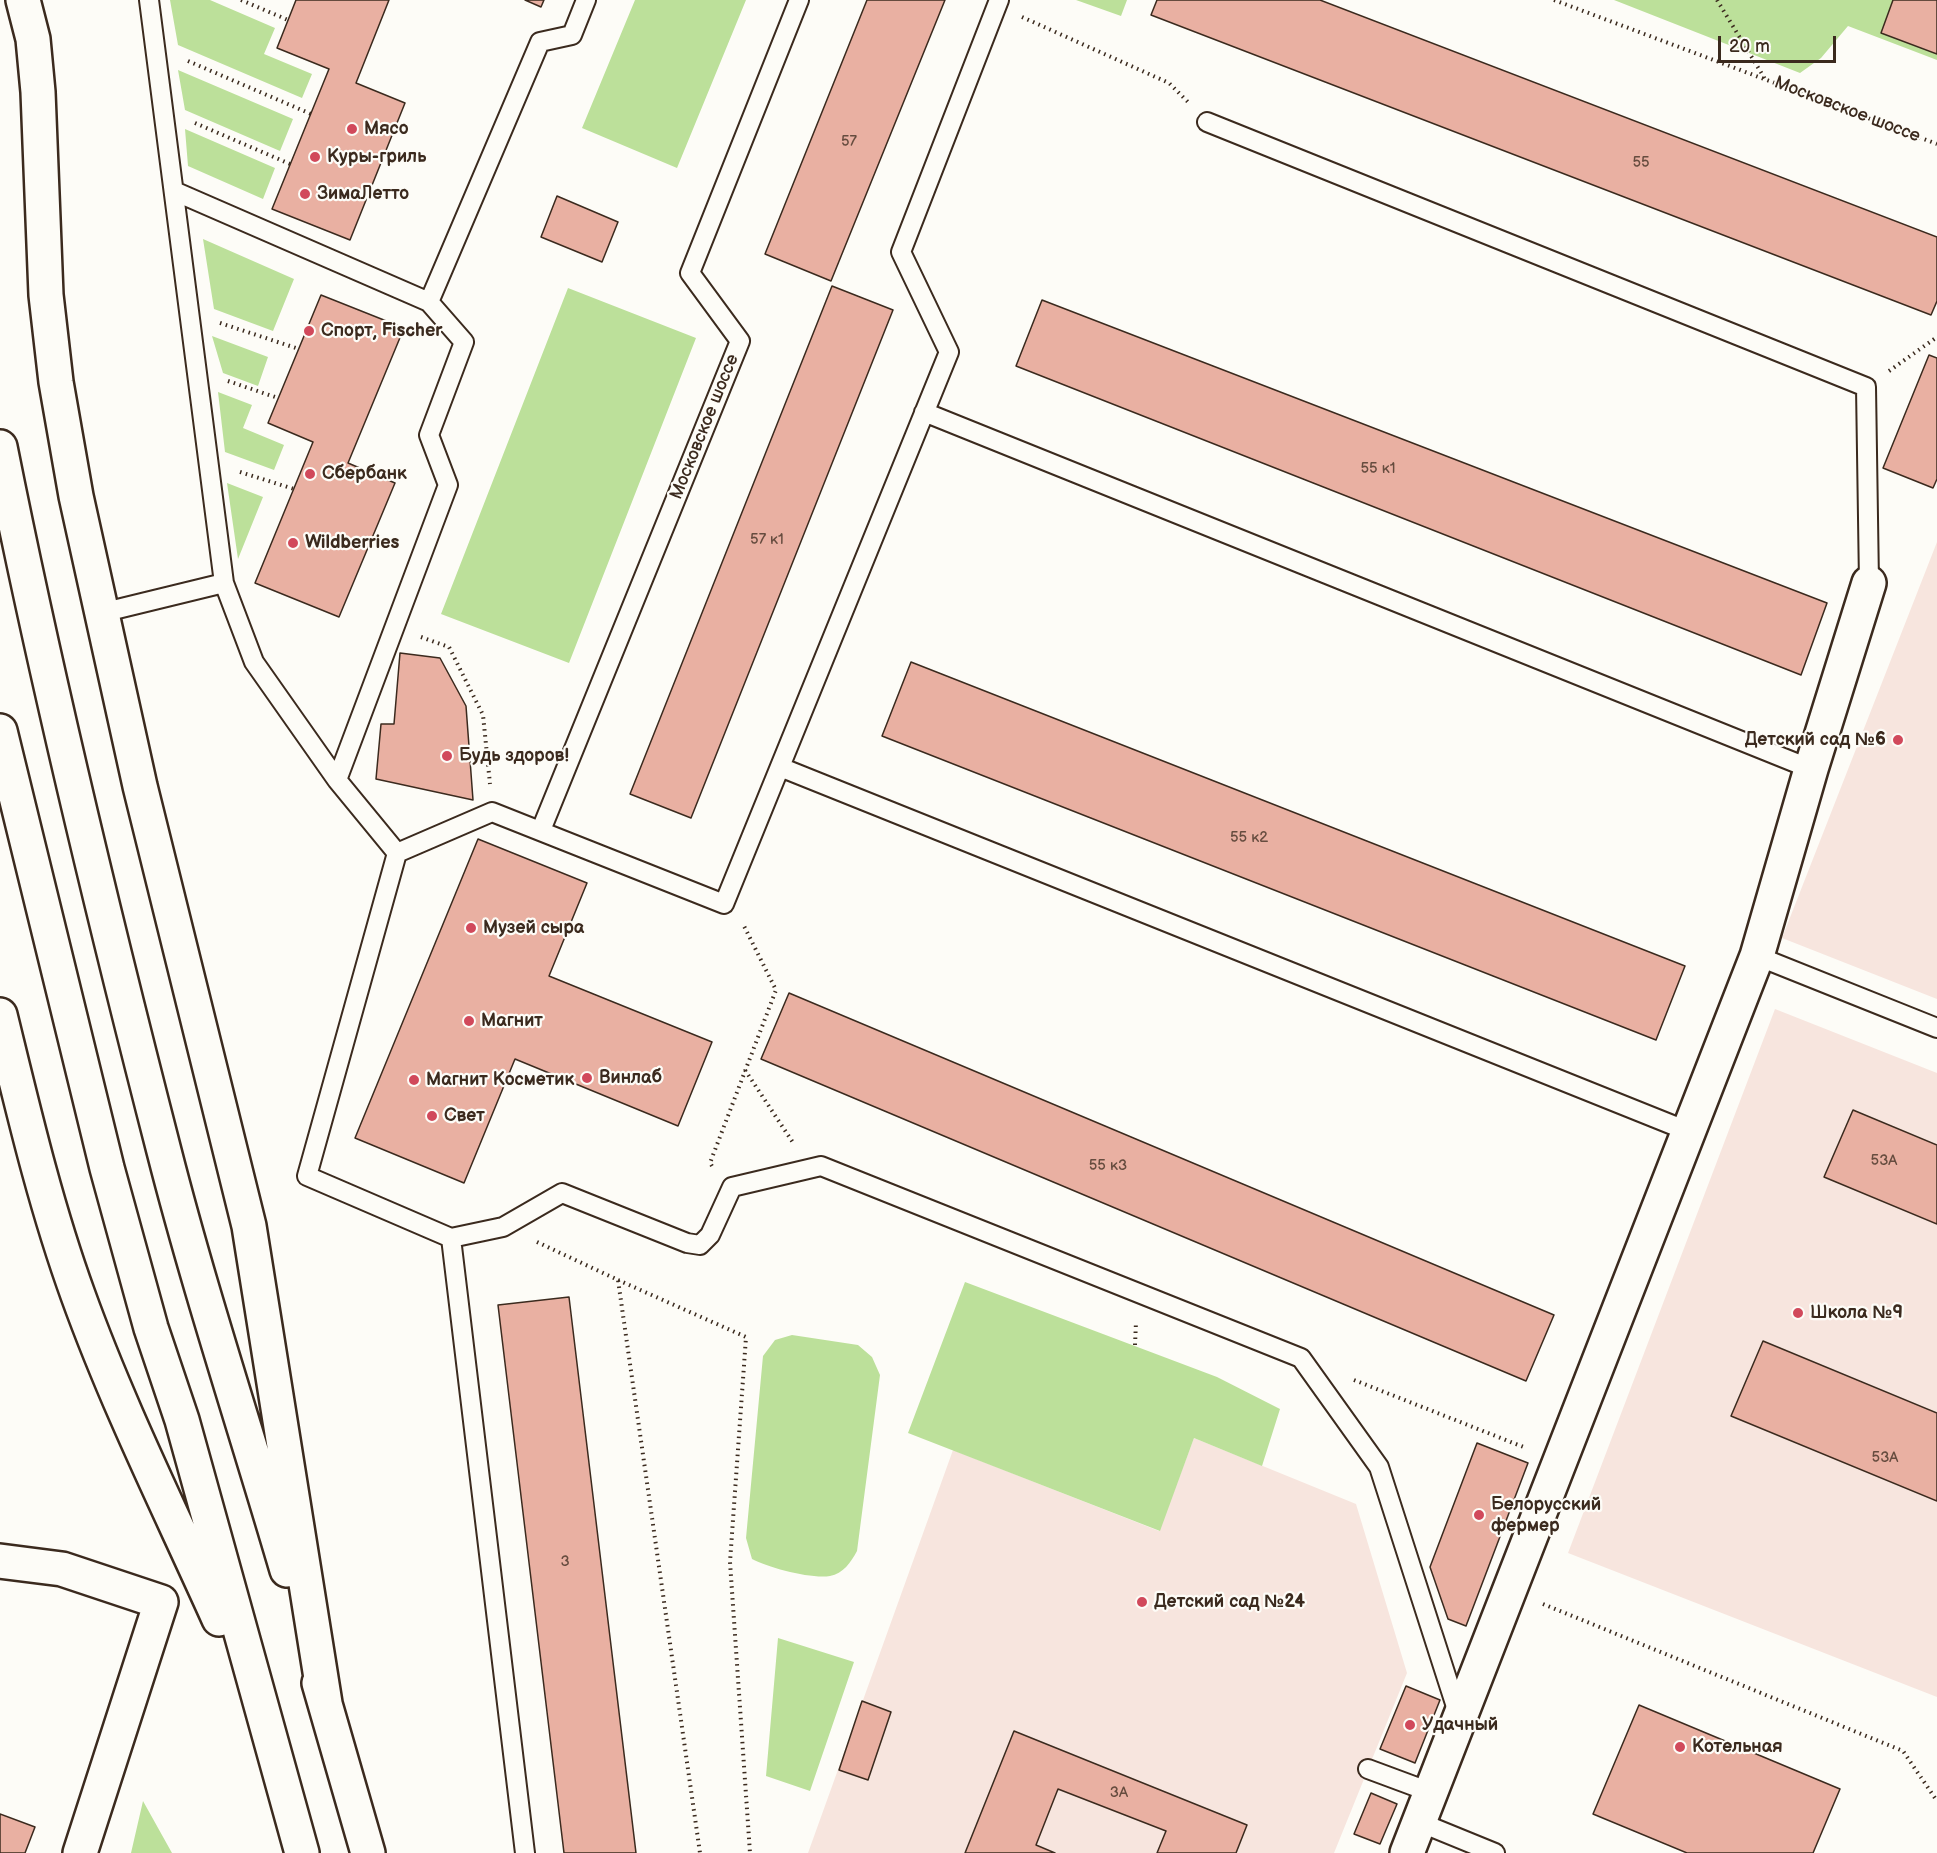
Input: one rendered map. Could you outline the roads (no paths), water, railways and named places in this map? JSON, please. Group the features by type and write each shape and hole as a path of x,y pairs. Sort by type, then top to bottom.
{"street":[{"path":"22,0 33,39 38,92 46,295 56,382 76,496 140,786 249,1226 326,1703"},
{"path":"0,447 24,569 72,782 164,1152 368,1853"},
{"path":"1407,1853 1757,956 1811,769 1869,583"},
{"path":"0,731 107,1168 151,1328 182,1420 302,1853"},
{"path":"0,1015 40,1174 77,1293 102,1357 261,1711"},
{"path":"0,1561 62,1569 161,1602 80,1853"}],"lane":[{"path":"149,0 224,584 254,662 337,780 397,853"},
{"path":"429,302 540,42 572,35 586,0"},
{"name":"Московское шоссе","path":"541,830 740,341 690,273 799,0"},
{"path":"397,853 492,812 724,904 949,352 901,252 998,3"},
{"path":"1207,122 1866,387 1869,583"},
{"path":"174,191 429,302 464,342 429,435 448,485 337,780"},
{"path":"924,412 1811,769"},
{"path":"101,613 224,584"},
{"path":"780,767 1690,1132"},
{"path":"397,853 307,1176 451,1238 503,1227 561,1193 687,1243 700,1245 710,1235 732,1187 821,1166 1301,1358 1379,1467 1460,1718"},
{"path":"1757,956 1937,1028"},
{"path":"451,1238 525,1853"},
{"path":"1368,1769 1495,1853"}],"place":[{"name":"Мясо","path":"352,129"},
{"name":"Куры-гриль","path":"315,157"},
{"name":"ЗимаЛетто","path":"305,194"},
{"name":"Спорт, Fischer","path":"309,331"},
{"name":"Сбербанк","path":"310,474"},
{"name":"Wildberries","path":"293,543"},
{"name":"Детский сад №6","path":"1898,740"},
{"name":"Будь здоров!","path":"447,756"},
{"name":"Музей сыра","path":"471,928"},
{"name":"Магнит","path":"469,1021"},
{"name":"Винлаб","path":"587,1078"},
{"name":"Магнит Косметик","path":"414,1080"},
{"name":"Свет","path":"432,1116"},
{"name":"Школа №9","path":"1798,1313"},
{"name":"Белорусский фермер","path":"1479,1515"},
{"name":"Детский сад №24","path":"1142,1602"},
{"name":"Удачный","path":"1410,1725"},
{"name":"Котельная","path":"1680,1747"}]}
